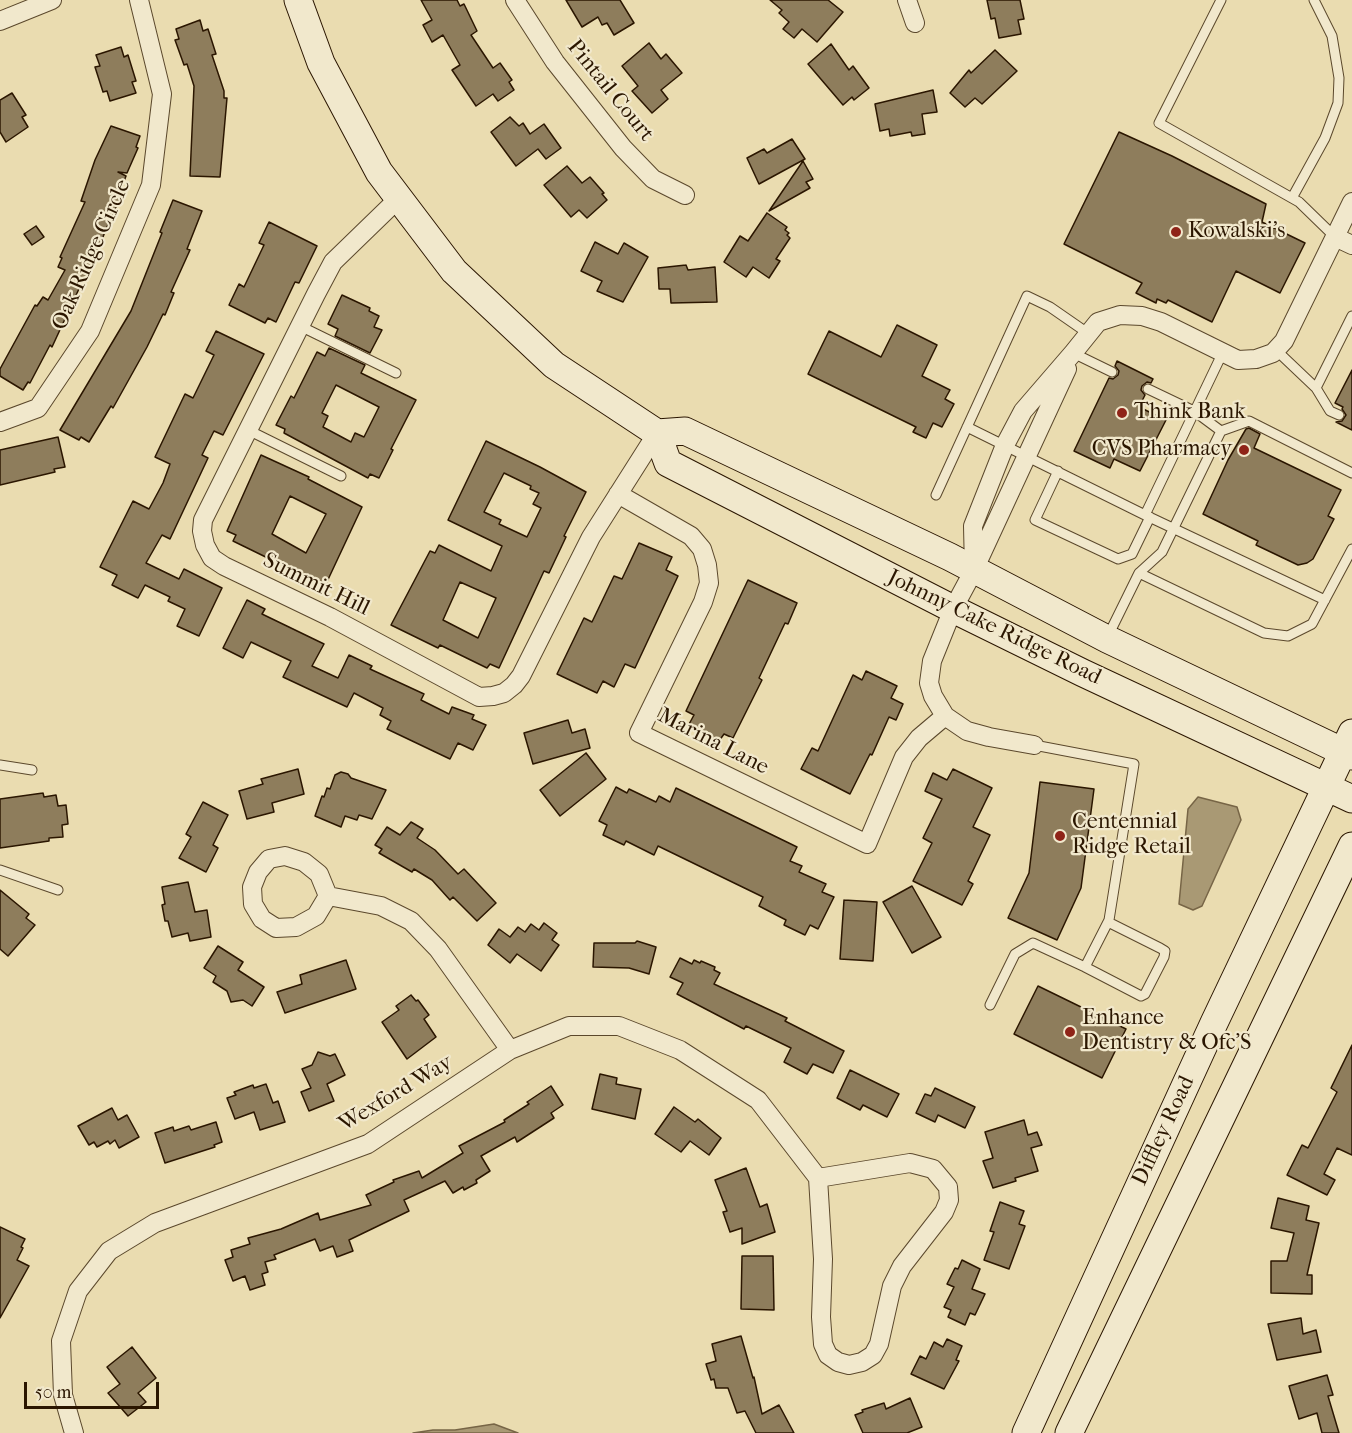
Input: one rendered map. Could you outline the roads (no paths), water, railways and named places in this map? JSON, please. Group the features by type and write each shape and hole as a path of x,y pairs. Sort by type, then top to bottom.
{"street":[{"path":"0,21 52,0"},
{"name":"Oak Ridge Circle","path":"0,422 38,408 90,331 151,185 162,93 139,0"},
{"path":"298,0 321,63 379,172 454,271 554,365 657,433"},
{"name":"Pintail Court","path":"515,0 555,62 623,148 653,179 685,195"},
{"path":"907,0 915,23"},
{"name":"Summit Hill","path":"399,198 333,262 203,520 202,531 205,545 212,558 330,617 479,697 504,693 521,676 591,537 657,433"},
{"path":"974,570 973,526 1005,445 1023,411 1098,322 1120,315 1142,316 1161,322 1238,360 1256,359 1274,353 1284,340 1352,202"},
{"path":"1335,237 1352,245"},
{"path":"1034,745 967,731 945,716 933,696 929,683 932,661 953,609 974,570 1045,420 1073,353"},
{"name":"Johnny Cake Ridge Road","path":"1349,747 1107,639 974,570 685,431 657,433 668,463 1083,673 1352,799"},
{"name":"Marina Lane","path":"618,494 692,536 702,549 709,583 703,602 639,734 867,844 904,757 919,738 945,716"},
{"name":"Diffley Road","path":"1026,1433 1214,1023 1326,787 1349,747"},
{"name":"Diffley Road","path":"1069,1433 1352,846"},
{"path":"285,856 304,862 319,874 328,896 316,916 296,927 276,928 262,919 254,904 252,887 258,872 269,859 285,856"},
{"path":"328,896 381,906 411,921 438,949 510,1050"},
{"name":"Wexford Way","path":"74,1433 63,1395 61,1341 78,1291 110,1251 155,1223 368,1144 510,1050 569,1026 619,1026 680,1050 758,1100 818,1178"},
{"path":"910,1163 933,1169 948,1187 949,1200 944,1212 902,1266 892,1286 879,1344 873,1355 862,1362 849,1365 838,1362 828,1355 823,1344 820,1317 823,1259 818,1178 910,1163"}],"lane":[{"path":"1221,0 1159,123 1292,198 1335,237"},
{"path":"1292,198 1325,138 1338,103 1339,78 1332,36 1314,0"},
{"path":"936,495 1027,296 1050,307 1089,333"},
{"path":"1316,388 1352,316"},
{"path":"300,326 396,373"},
{"path":"1276,350 1316,388 1330,411 1339,415"},
{"path":"1058,471 1035,520 1118,559 1132,554 1194,411 1223,352"},
{"path":"1073,353 1112,372"},
{"path":"1148,389 1194,411 1221,431"},
{"path":"1107,639 1139,573 1162,552 1221,431 1249,421 1352,473"},
{"path":"967,427 1147,516 1325,600"},
{"path":"248,430 341,476"},
{"path":"1139,573 1264,633 1288,636 1312,624 1352,549"},
{"path":"1034,745 1134,764 1108,922 1085,967"},
{"path":"0,765 32,770"},
{"path":"0,870 58,890"},
{"path":"990,1005 1014,954 1033,943 1141,996 1145,994 1165,951 1108,922"}],"place":[{"name":"Kowalski's","path":"1176,232"},
{"name":"Think Bank","path":"1122,413"},
{"name":"CVS Pharmacy","path":"1244,450"},
{"name":"Centennial Ridge Retail","path":"1060,836"},
{"name":"Enhance Dentistry & Ofc'S","path":"1070,1032"}]}
